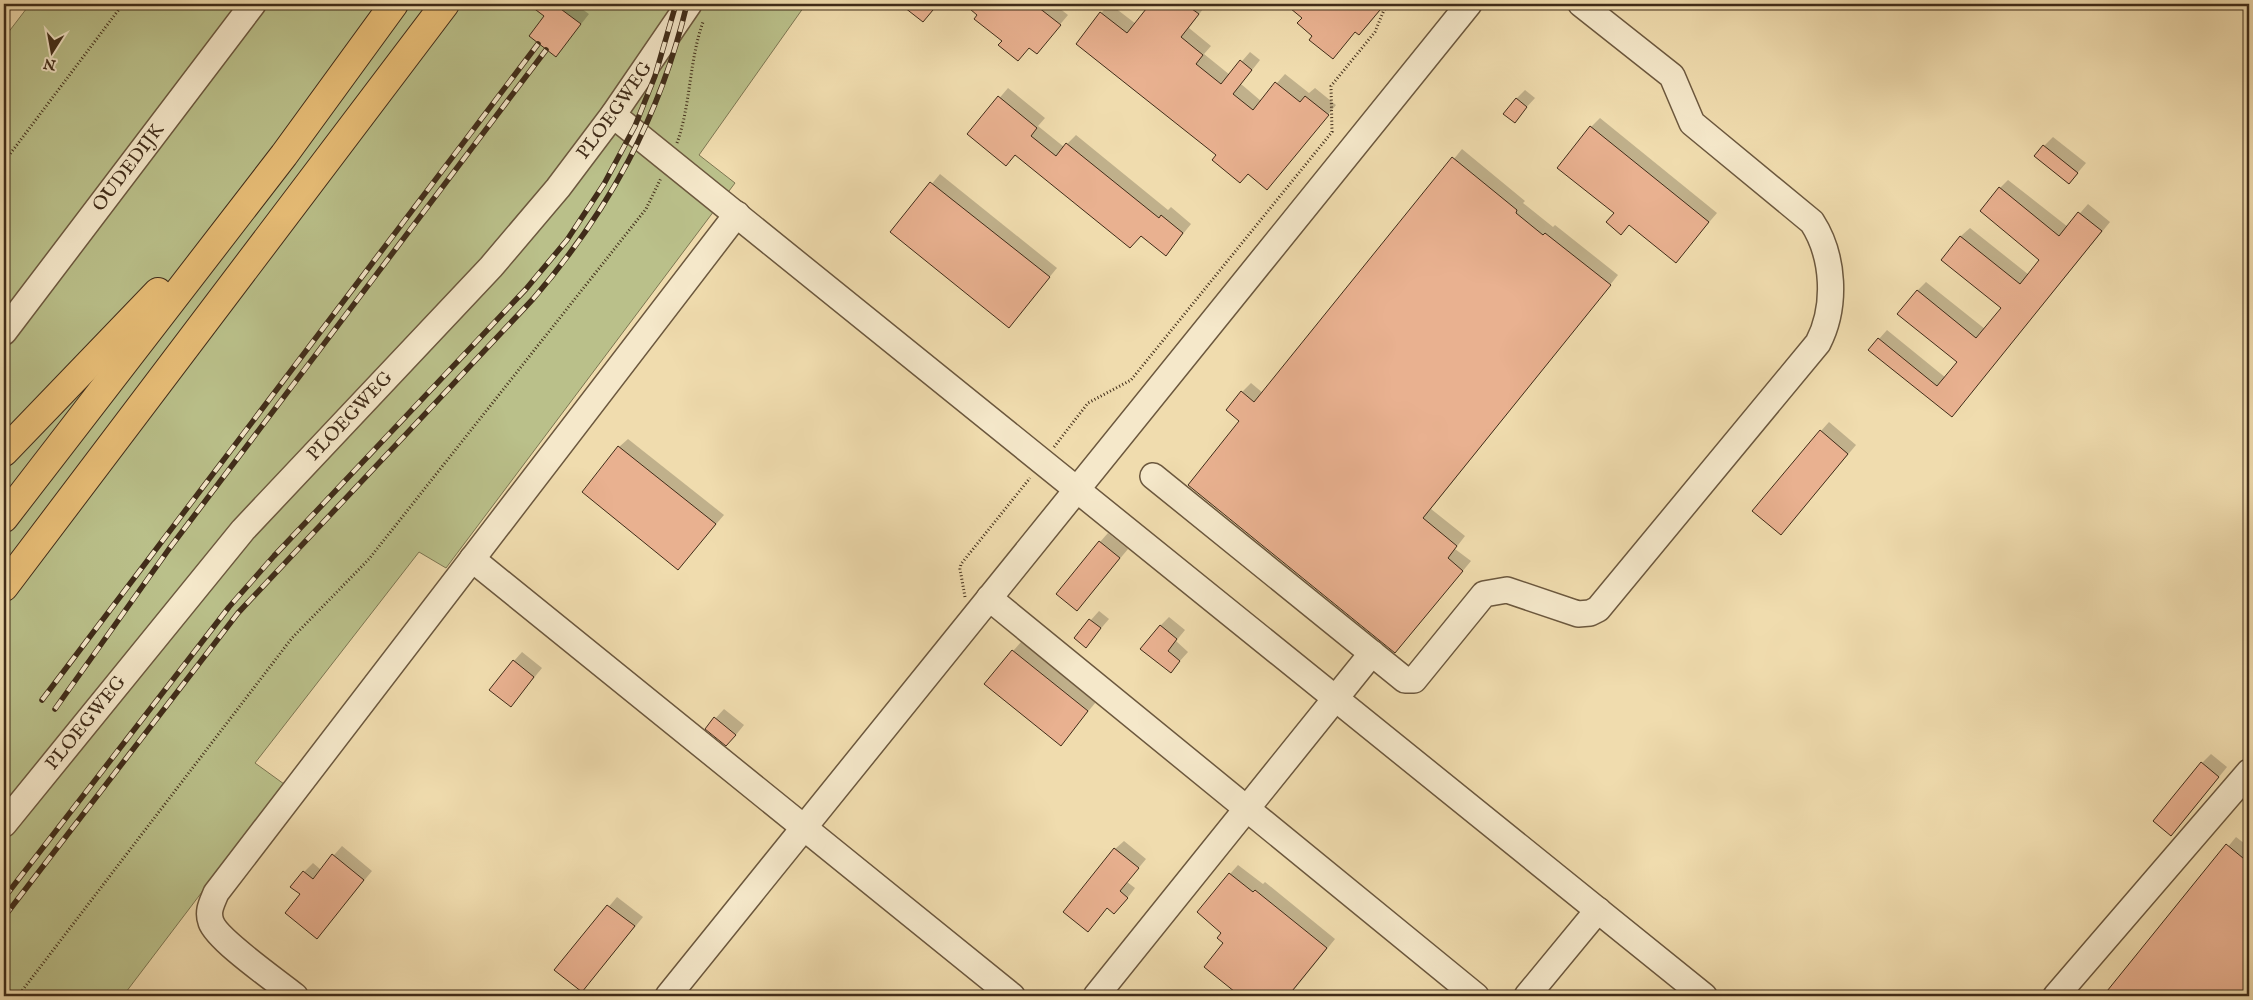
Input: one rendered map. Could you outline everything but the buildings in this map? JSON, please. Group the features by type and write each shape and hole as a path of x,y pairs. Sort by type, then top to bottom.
{"highway":[{"path":"4,518 284,155 394,4"},
{"path":"4,586 445,4"},
{"path":"4,452 99,354 284,155"}],"street":[{"name":"OUDEDIJK","path":"4,332 253,4"},
{"path":"668,996 803,828 978,598 1077,489 1469,4"},
{"path":"1153,476 1405,680 1414,680 1484,594 1497,590 1507,590 1578,614 1590,613 1598,609 1818,343 1827,326 1830,304 1829,273 1820,235 1812,222 1692,123 1672,76 1581,4"},
{"name":"PLOEGWEG","path":"4,824 243,530 491,267 558,188 613,115 697,11"},
{"path":"613,115 1704,996"},
{"path":"295,996 222,937 211,923 209,910 216,892 737,214"},
{"path":"472,559 1012,996"},
{"path":"978,598 1247,809 1476,996"},
{"path":"1096,996 1372,653"},
{"path":"2056,996 2244,789"},
{"path":"1527,996 1598,910"}],"path":[{"path":"4,162 122,4"},
{"path":"978,598 960,569 962,564 1088,403 1132,380 1332,132 1331,86 1375,32 1384,10 1389,4"},
{"path":"18,996 292,638 369,559 646,209 670,160 684,124 696,50 697,11"}],"green space":[{"path":"30,4 806,4 699,155 735,183 446,568 419,552 255,763 284,784 123,996 4,996 4,38"}],"railway":[{"path":"4,898 229,607 274,556 526,289 567,240 604,184 635,126 655,76 676,4"},
{"path":"4,917 238,613 533,299 560,266 608,197 646,124 676,46 687,4"},
{"path":"42,700 538,44"},
{"path":"55,709 169,549 546,50"}]}
